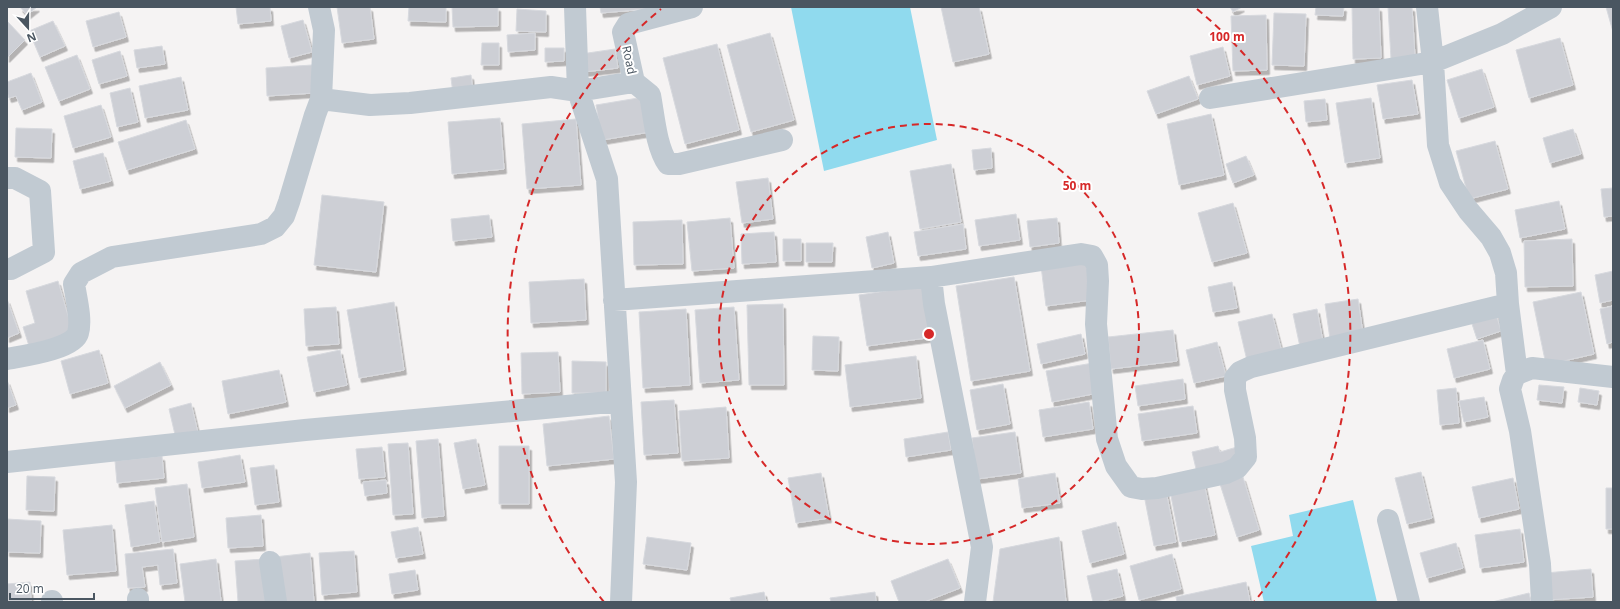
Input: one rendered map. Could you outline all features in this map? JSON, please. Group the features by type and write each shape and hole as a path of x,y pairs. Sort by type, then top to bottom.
{"street":[{"path":"7,359 58,348 73,342 78,334 79,323 74,284 82,273 92,266 112,258 261,234 275,227 284,216 314,116 321,99 324,30 320,7"},
{"path":"575,7 578,91 607,180 626,482 621,602"},
{"name":"Road","path":"321,99 370,105 410,103 551,87 578,91 634,82 623,32 628,24 692,7"},
{"path":"1427,7 1438,145 1450,184 1468,210 1491,237 1500,252 1506,273 1508,304 1517,374"},
{"path":"1210,98 1432,62 1502,34 1551,7"},
{"path":"634,82 650,95 659,144 663,157 668,164 679,164 782,140"},
{"path":"7,178 15,178 40,191 44,252 11,269 7,269"},
{"path":"614,300 931,277 1081,254 1092,256 1097,265 1098,281 1096,324 1107,439 1116,466 1131,487 1142,489 1157,488 1226,473 1237,468 1246,457 1245,438 1235,390 1235,378 1240,372 1251,367 1508,304"},
{"path":"931,277 934,304 982,547 975,602"},
{"path":"1542,602 1540,564 1520,430 1510,389 1517,374 1532,368 1613,377"},
{"path":"7,462 305,430 620,401"},
{"path":"1388,520 1409,602"},
{"path":"270,562 276,602"}],"water":[{"path":"791,7 910,7 937,140 824,171"},
{"path":"1353,500 1377,602 1264,602 1251,546 1293,536 1289,515"}],"building":[{"path":"20,7 37,7 27,15"},
{"path":"236,7 270,7 271,21 238,24"},
{"path":"337,7 370,7 374,39 342,43"},
{"path":"409,7 446,7 446,22 408,21"},
{"path":"452,7 498,7 498,26 453,27"},
{"path":"600,7 657,7 657,8 601,13"},
{"path":"941,7 979,7 989,54 953,62"},
{"path":"1230,7 1242,7 1233,12"},
{"path":"1316,7 1344,7 1343,16 1315,15"},
{"path":"1352,7 1379,7 1381,58 1353,59"},
{"path":"1388,7 1412,7 1415,57 1391,59"},
{"path":"1606,7 1613,7 1613,32"},
{"path":"517,9 546,11 546,32 516,31"},
{"path":"119,12 126,37 93,47 86,21"},
{"path":"1274,13 1306,14 1304,66 1272,65"},
{"path":"1266,15 1267,70 1233,71 1231,16"},
{"path":"303,20 312,52 289,58 281,26"},
{"path":"7,21 25,40 7,58"},
{"path":"53,21 65,46 40,57 29,31"},
{"path":"535,33 535,50 508,52 507,35"},
{"path":"770,33 794,120 751,132 727,45"},
{"path":"1560,38 1573,85 1529,98 1516,50"},
{"path":"482,43 499,43 499,65 481,65"},
{"path":"717,44 739,130 685,144 663,58"},
{"path":"162,46 165,64 137,68 134,50"},
{"path":"1223,47 1230,76 1197,85 1190,56"},
{"path":"545,48 564,48 564,61 545,62"},
{"path":"615,49 618,68 583,72 581,54"},
{"path":"120,51 127,76 99,84 92,60"},
{"path":"77,55 90,89 59,101 45,67"},
{"path":"312,65 314,93 267,96 266,68"},
{"path":"1482,69 1494,107 1459,118 1447,80"},
{"path":"31,73 42,102 22,110 16,96 9,98 7,92 7,82"},
{"path":"471,75 473,92 453,94 451,78"},
{"path":"1189,76 1198,99 1156,114 1147,91"},
{"path":"181,77 188,110 145,118 139,86"},
{"path":"1412,80 1418,114 1383,119 1377,85"},
{"path":"130,88 138,122 117,127 110,93"},
{"path":"644,97 650,132 602,140 596,105"},
{"path":"1371,98 1380,158 1345,163 1336,103"},
{"path":"1325,99 1327,120 1306,122 1304,101"},
{"path":"101,105 111,137 73,148 64,116"},
{"path":"1211,114 1224,175 1179,185 1167,124"},
{"path":"500,118 504,169 452,174 448,122"},
{"path":"576,119 581,185 527,189 522,124"},
{"path":"186,120 195,149 127,170 118,142"},
{"path":"16,128 52,129 51,158 15,157"},
{"path":"1573,129 1581,154 1550,163 1543,138"},
{"path":"1495,141 1508,189 1469,199 1456,151"},
{"path":"991,148 992,168 974,170 972,150"},
{"path":"103,153 111,181 80,189 73,161"},
{"path":"1246,156 1254,175 1233,183 1226,164"},
{"path":"951,164 961,222 920,229 910,171"},
{"path":"768,178 773,219 742,223 736,182"},
{"path":"1613,188 1613,216 1604,217 1601,189"},
{"path":"322,195 384,202 376,272 314,265"},
{"path":"1559,201 1565,229 1520,238 1515,210"},
{"path":"1233,203 1247,253 1212,262 1198,213"},
{"path":"1016,214 1020,240 979,246 975,220"},
{"path":"489,215 492,237 453,241 451,219"},
{"path":"730,218 734,268 692,271 687,222"},
{"path":"1057,218 1059,243 1030,247 1027,221"},
{"path":"682,220 683,264 634,265 633,222"},
{"path":"963,224 966,249 918,256 914,232"},
{"path":"774,232 776,262 742,264 741,234"},
{"path":"888,232 894,263 872,268 866,237"},
{"path":"783,239 801,239 801,261 783,261"},
{"path":"1572,239 1573,286 1525,287 1524,241"},
{"path":"806,243 833,243 832,262 806,262"},
{"path":"1087,260 1092,300 1046,306 1041,266"},
{"path":"1613,271 1613,300 1600,303 1595,275"},
{"path":"1014,277 1030,371 971,381 956,286"},
{"path":"584,279 586,320 531,323 529,282"},
{"path":"58,281 73,333 29,346 23,327 35,323 26,291"},
{"path":"1232,282 1237,308 1213,312 1208,287"},
{"path":"926,285 934,337 867,346 859,295"},
{"path":"1581,292 1594,354 1546,365 1533,302"},
{"path":"7,299 19,333 7,338"},
{"path":"1358,299 1363,334 1330,339 1325,304"},
{"path":"394,302 404,370 359,378 347,310"},
{"path":"783,304 784,385 749,385 747,305"},
{"path":"1613,306 1613,342 1607,344 1600,309"},
{"path":"336,307 339,344 306,346 304,309"},
{"path":"734,307 739,380 700,383 695,310"},
{"path":"686,309 690,385 643,388 639,312"},
{"path":"1317,309 1323,342 1300,347 1293,314"},
{"path":"1272,314 1283,356 1248,365 1238,322"},
{"path":"1496,314 1501,331 1477,339 1471,321"},
{"path":"1173,330 1177,361 1111,369 1108,337"},
{"path":"1081,334 1085,354 1041,364 1037,344"},
{"path":"813,336 839,337 838,371 812,370"},
{"path":"1483,340 1490,369 1454,378 1447,349"},
{"path":"1217,342 1226,376 1194,383 1186,350"},
{"path":"99,350 108,383 70,394 61,361"},
{"path":"340,350 347,385 314,392 307,357"},
{"path":"558,352 560,392 522,394 521,353"},
{"path":"916,356 921,398 850,407 845,365"},
{"path":"572,361 606,362 606,393 572,393"},
{"path":"160,362 171,385 125,408 114,386"},
{"path":"1093,363 1098,393 1052,402 1046,371"},
{"path":"279,370 286,402 228,414 222,381"},
{"path":"1183,379 1185,399 1138,406 1135,386"},
{"path":"7,380 16,405 7,408"},
{"path":"1003,384 1010,424 977,430 970,390"},
{"path":"1539,385 1564,387 1562,403 1537,400"},
{"path":"1456,388 1459,423 1440,425 1437,390"},
{"path":"1580,388 1599,391 1597,405 1578,402"},
{"path":"1484,397 1488,417 1464,422 1459,401"},
{"path":"674,400 678,453 644,455 641,402"},
{"path":"1089,402 1093,429 1043,437 1039,410"},
{"path":"191,403 198,433 176,439 169,409"},
{"path":"1193,406 1197,433 1142,441 1138,414"},
{"path":"726,407 729,458 682,461 679,411"},
{"path":"609,416 614,459 547,466 543,424"},
{"path":"948,432 951,450 906,457 904,439"},
{"path":"1015,432 1021,473 977,479 972,438"},
{"path":"438,439 444,516 422,518 416,441"},
{"path":"476,439 485,485 463,489 454,443"},
{"path":"408,443 413,514 393,515 388,444"},
{"path":"499,446 529,446 529,504 499,504"},
{"path":"1218,446 1220,452 1237,447 1237,464 1197,473 1192,452"},
{"path":"382,447 385,477 359,479 356,449"},
{"path":"240,455 245,482 202,488 198,462"},
{"path":"162,456 164,478 117,483 115,461"},
{"path":"274,465 279,502 255,505 250,468"},
{"path":"1421,472 1432,518 1407,524 1395,478"},
{"path":"821,473 829,518 796,523 788,478"},
{"path":"1055,473 1060,503 1022,508 1018,479"},
{"path":"27,476 55,477 54,511 26,510"},
{"path":"1243,477 1259,530 1237,537 1220,484"},
{"path":"1513,478 1519,509 1479,518 1472,487"},
{"path":"386,480 387,493 365,496 363,482"},
{"path":"1204,483 1215,535 1180,542 1170,491"},
{"path":"187,484 194,537 162,542 155,488"},
{"path":"1606,488 1613,488 1613,529 1606,529"},
{"path":"1166,491 1176,542 1154,546 1144,495"},
{"path":"154,501 160,542 131,547 125,505"},
{"path":"261,515 263,546 228,548 226,518"},
{"path":"7,519 41,521 40,553 7,552"},
{"path":"1116,522 1124,554 1090,563 1082,531"},
{"path":"112,525 116,571 67,575 63,530"},
{"path":"418,527 423,554 396,558 391,532"},
{"path":"1520,529 1524,562 1480,568 1475,535"},
{"path":"647,537 691,543 687,570 643,564"},
{"path":"1059,537 1066,602 993,602 1000,549"},
{"path":"1456,543 1463,568 1427,578 1420,553"},
{"path":"173,549 177,583 160,585 158,565 142,567 145,587 128,588 125,554"},
{"path":"354,551 357,592 322,595 319,553"},
{"path":"310,553 314,602 279,602 274,557"},
{"path":"1172,554 1181,589 1139,600 1130,566"},
{"path":"216,559 221,601 185,602 180,564"},
{"path":"265,559 269,602 238,602 235,561"},
{"path":"948,559 960,588 924,602 899,602 891,581"},
{"path":"1117,569 1123,596 1093,602 1087,576"},
{"path":"1591,569 1593,597 1547,600 1545,573"},
{"path":"415,570 418,590 392,594 389,574"},
{"path":"30,582 31,602 7,602 7,584"},
{"path":"1246,582 1250,602 1177,602 1176,597"},
{"path":"764,592 766,601 731,602 730,598"},
{"path":"875,592 876,602 831,602 830,598"},
{"path":"1529,593 1531,602 1492,602"}]}
